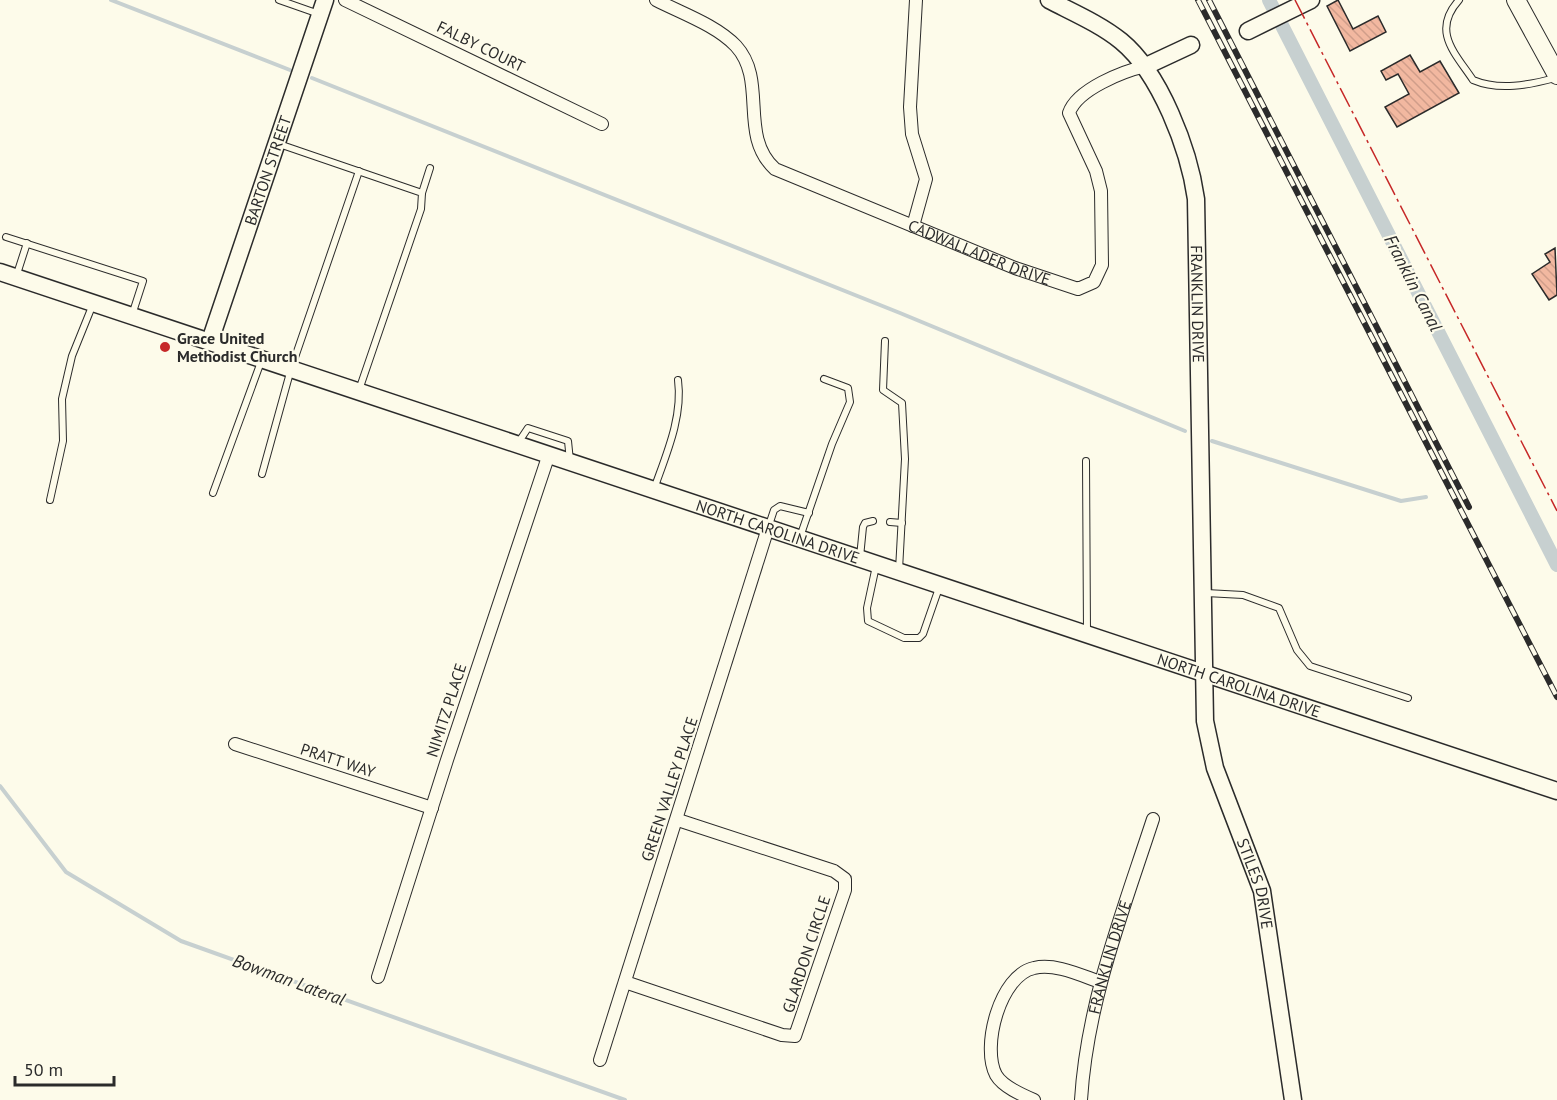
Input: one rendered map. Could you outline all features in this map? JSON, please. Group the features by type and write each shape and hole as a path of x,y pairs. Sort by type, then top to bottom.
{"main road":[{"name":"FRANKLIN DRIVE","path":"1049,0 1120,40 1146,66 1186,150 1196,199 1203,671"},
{"path":"1248,31 1311,0"},
{"path":"1516,0 1556,71"},
{"name":"BARTON STREET","path":"210,341 322,7"},
{"name":"CADWALLADER DRIVE","path":"1146,66 1191,45"},
{"name":"NORTH CAROLINA DRIVE","path":"0,272 1203,671 1557,791"},
{"name":"STILES DRIVE","path":"1203,671 1210,750 1266,907 1293,1100"}],"street":[{"name":"FALBY COURT","path":"345,0 602,124"},
{"name":"CADWALLADER DRIVE","path":"656,0 725,36 744,57 752,80 757,144 763,156 775,169 1067,288 1087,287 1099,274 1102,265 1101,191 1096,171 1069,112 1077,98 1089,90 1130,69 1146,66"},
{"path":"913,226 926,179 912,134 910,107 916,0"},
{"name":"NIMITZ PLACE","path":"378,977 549,454"},
{"name":"GREEN VALLEY PLACE","path":"600,1060 678,820 768,528"},
{"name":"PRATT WAY","path":"235,744 432,808"},
{"name":"FRANKLIN DRIVE","path":"1081,1100 1086,1044 1100,982 1153,819"},
{"name":"GLARDON CIRCLE","path":"625,982 782,1035 795,1036 845,890 845,879 834,871 678,820"},
{"path":"1034,1100 1003,1083 993,1065 989,1048 996,1015 1010,988 1025,971 1047,966 1100,982"}],"lane":[{"path":"279,0 322,7"},
{"path":"1459,0 1450,10 1445,27 1448,42 1473,80 1483,84 1502,86 1532,85 1556,71"},
{"path":"276,143 422,193"},
{"path":"359,392 421,209 422,193 430,168"},
{"path":"262,474 291,369 359,171"},
{"path":"6,237 143,281 132,316"},
{"path":"16,278 27,243"},
{"path":"50,500 63,441 62,399 72,356 93,304"},
{"path":"885,341 883,390 902,402 905,459 899,571"},
{"path":"213,493 262,359"},
{"path":"800,538 832,444 850,402 848,388 824,379"},
{"path":"654,490 677,415 680,395 678,380"},
{"path":"518,444 528,428 548,434 568,441 570,461"},
{"path":"1086,461 1087,633"},
{"path":"768,528 774,510 780,506 809,513"},
{"path":"860,557 863,527 866,523 873,521"},
{"path":"890,522 902,523"},
{"path":"877,563 869,593 868,621 904,639 919,638 923,634 940,585"},
{"path":"1202,593 1243,595 1279,608 1297,650 1310,666 1408,698"}],"building":[{"path":"1338,0 1353,29 1378,16 1386,32 1350,51 1327,6"},
{"path":"1410,55 1420,72 1440,61 1459,93 1397,127 1385,107 1409,94 1398,74 1386,80 1381,71"},
{"path":"1555,248 1557,295 1549,300 1532,274 1550,262 1545,254"}],"waterway":[{"path":"111,0 290,70"},
{"name":"Franklin Canal","path":"1269,0 1557,565"},
{"path":"312,78 900,313 1185,431"},
{"path":"1212,441 1401,501 1426,497"},
{"name":"Bowman Lateral","path":"0,786 66,872 181,941 625,1100"}],"railway":[{"path":"1198,0 1557,697"},
{"path":"1209,0 1469,507"}],"power":[{"path":"1295,0 1557,511"}],"place":[{"name":"Grace United Methodist Church","path":"165,347"}]}
